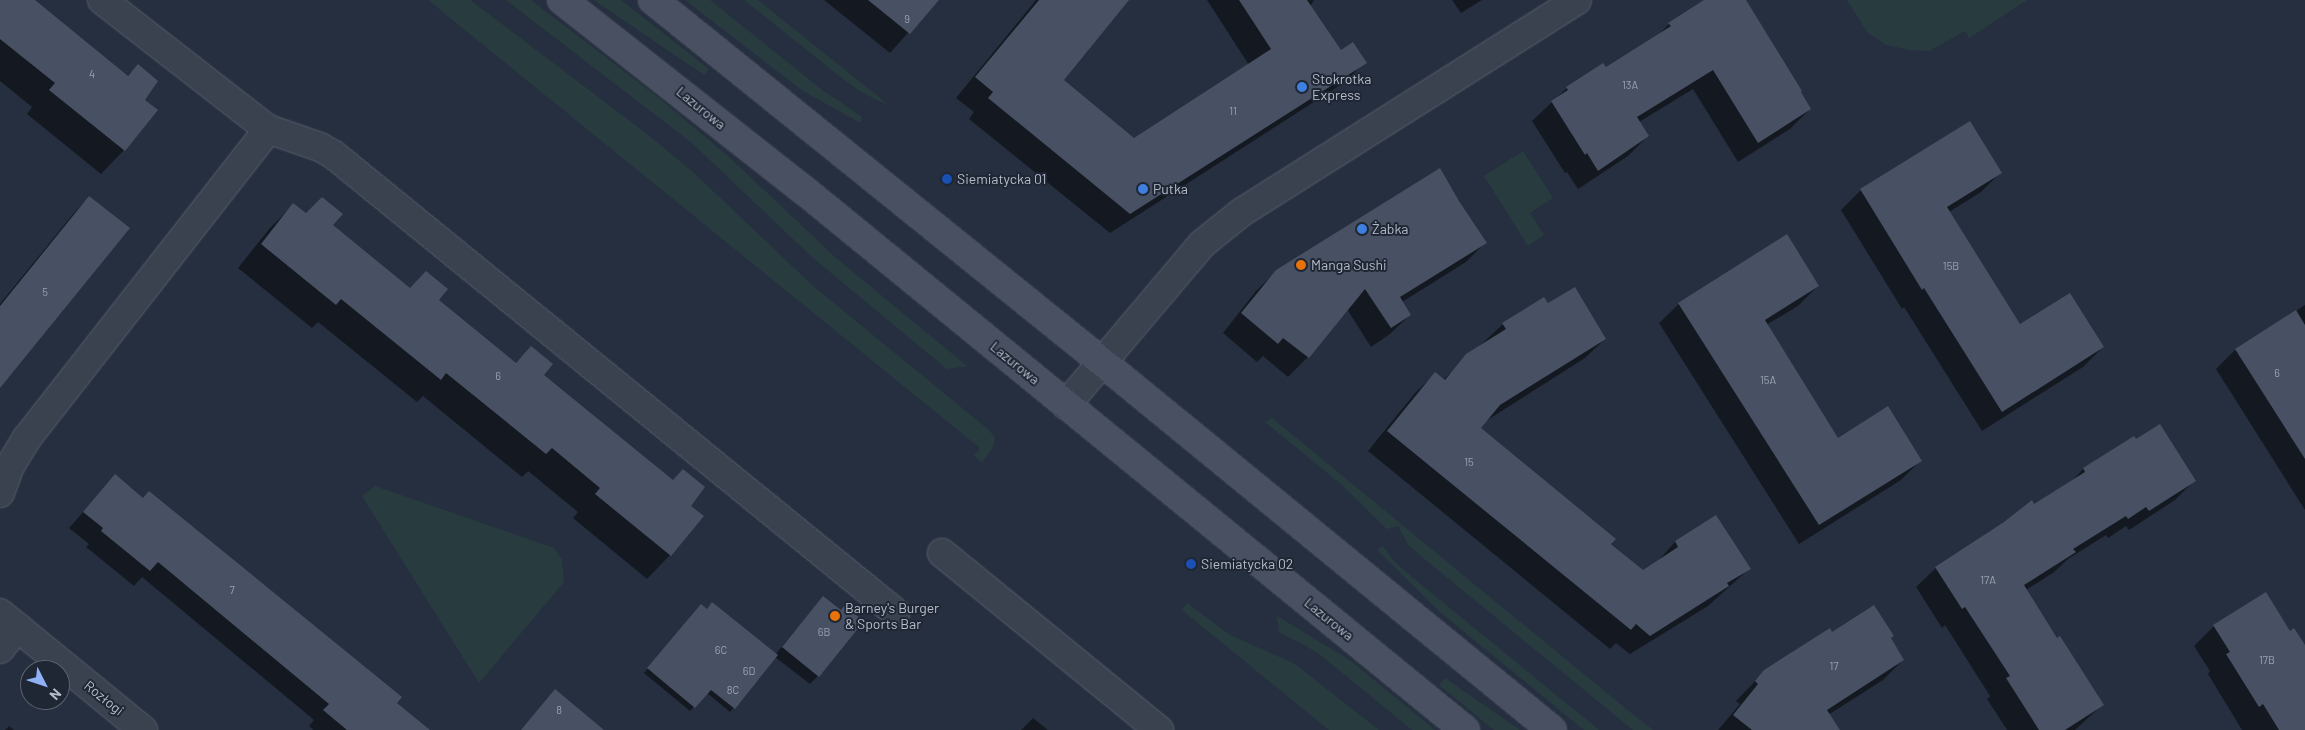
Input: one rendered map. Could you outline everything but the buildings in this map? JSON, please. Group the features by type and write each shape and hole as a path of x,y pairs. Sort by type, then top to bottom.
{"main road":[{"name":"Lazurowa","path":"562,0 767,161 1465,730"},
{"path":"653,0 1102,362 1552,730"}],"street":[{"path":"102,0 268,129 320,146 334,155 895,612"},
{"path":"1066,405 1202,244 1242,212 1577,0"},
{"path":"0,493 10,466 27,438 268,129"},
{"path":"942,553 1159,730"},
{"name":"Rozłogi","path":"0,649 9,620 143,730"}],"green space":[{"path":"428,0 470,0 643,131 694,173 813,286 989,430 995,438 992,449 982,462 974,456 980,448"},
{"path":"506,0 531,0 659,98 728,156 836,258 967,366 947,369 813,258 692,143"},
{"path":"594,0 621,0 709,69 704,75"},
{"path":"685,0 710,0 821,89 862,117 861,123 803,91"},
{"path":"744,0 758,0 890,106 861,92 843,79"},
{"path":"1847,0 2027,0 1969,38 1965,31 1929,51 1910,50 1886,45 1867,32"},
{"path":"1523,151 1553,198 1530,213 1544,235 1528,246 1484,176"},
{"path":"1272,418 1653,730 1633,730 1409,546 1398,526 1387,529 1342,485 1265,422"},
{"path":"375,486 554,548 562,560 564,582 479,683 362,496"},
{"path":"1383,546 1393,560 1407,573 1599,730 1584,730 1440,612 1377,550"},
{"path":"1187,603 1230,635 1295,664 1379,730 1329,730 1182,610"},
{"path":"1277,616 1351,661 1435,730 1412,730 1323,657 1305,645 1279,632"},
{"path":"1445,678 1519,730 1494,730 1439,685"}],"place":[{"name":"Stokrotka Express","path":"1302,87"},
{"name":"Siemiatycka 01","path":"947,179"},
{"name":"Putka","path":"1143,189"},
{"name":"Żabka","path":"1362,229"},
{"name":"Manga Sushi","path":"1301,265"},
{"name":"Siemiatycka 02","path":"1191,564"},
{"name":"Barney's Burger & Sports Bar","path":"835,616"}]}
